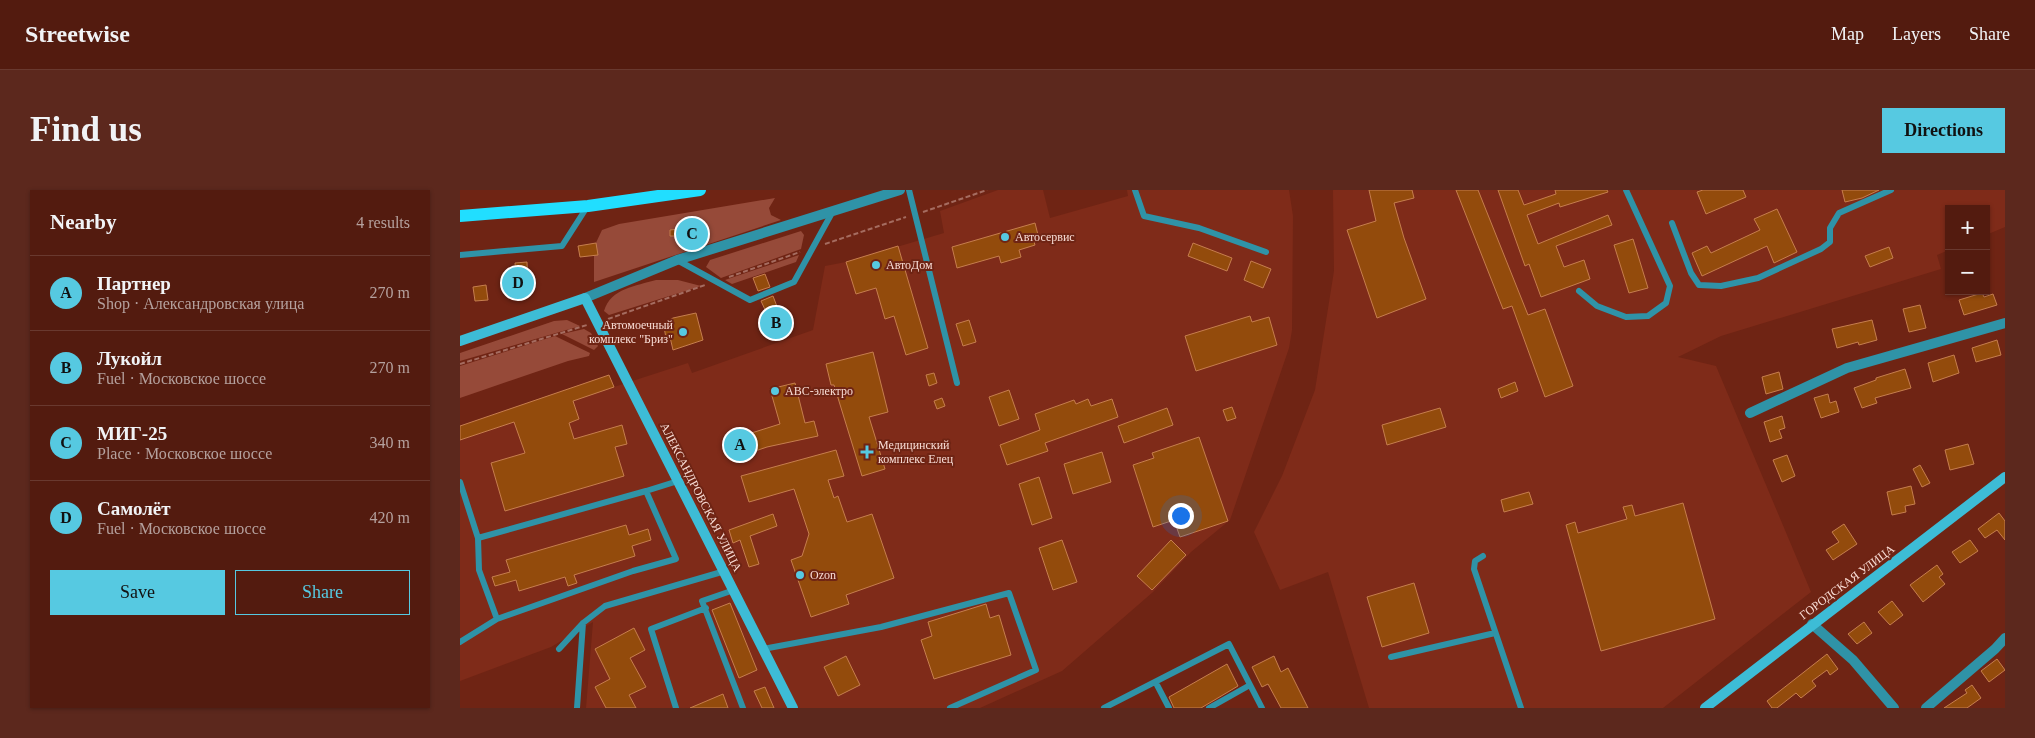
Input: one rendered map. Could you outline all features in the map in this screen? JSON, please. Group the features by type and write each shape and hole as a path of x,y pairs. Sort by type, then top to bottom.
{"main road":[{"path":"460,216 588,206 657,193 700,190"}],"street":[{"path":"460,341 585,298 677,260 900,190"},
{"name":"АЛЕКСАНДРОВСКАЯ УЛИЦА","path":"585,298 793,708"},
{"path":"1750,413 1847,368 2005,323"},
{"name":"ГОРОДСКАЯ УЛИЦА","path":"1705,708 2005,477"},
{"path":"1812,624 1854,660 1894,708"},
{"path":"1926,708 1996,649 2005,638"}],"lane":[{"path":"909,190 957,383"},
{"path":"1135,190 1144,216 1199,228 1266,252"},
{"path":"1578,291 1597,306 1626,317 1648,316 1666,303 1670,286 1626,190"},
{"path":"1672,223 1691,273 1699,285 1721,286 1758,278 1821,249 1830,242 1830,228 1839,212 1891,190"},
{"path":"460,255 562,246 588,206"},
{"path":"677,260 750,300 794,282 833,210"},
{"path":"478,538 678,481"},
{"path":"460,482 478,538 479,570 497,619"},
{"path":"460,642 497,619 633,571 676,559 646,491"},
{"path":"1483,556 1475,561 1474,569 1521,708"},
{"path":"559,649 583,623 605,606 724,571"},
{"path":"734,590 702,601 743,708"},
{"path":"763,649 881,627 1009,593 1036,670 950,708"},
{"path":"676,708 651,629 706,608"},
{"path":"577,708 583,623"},
{"path":"1391,656 1495,633"},
{"path":"1104,708 1229,644 1262,708"},
{"path":"1156,682 1169,708"},
{"path":"1209,708 1250,685"}],"shaded area":[{"path":"998,190 1043,190 1050,218 1128,196 1127,190 1289,190 1293,216 1292,330 1289,348 1230,520 1191,552 1153,592 1062,671 980,708 586,708 593,622 551,647 460,681 460,426 609,375 614,387 688,363 692,373 813,330 825,266 846,262 944,233 940,211"},
{"path":"1333,190 2005,190 2005,227 1990,233 1990,205 1945,205 1945,252 1937,255 1941,269 1721,336 1678,357 1716,366 1811,592 1663,708 1369,708 1328,572 1280,590 1254,532 1282,476 1315,390 1334,271"},
{"path":"775,198 769,208 771,215 781,220 594,282 594,247 602,230 619,224"},
{"path":"801,231 804,235 801,249 721,278 706,267 710,260"},
{"path":"799,255 796,262 732,284 725,280"},
{"path":"656,280 678,280 701,286 609,315 604,311 607,303 618,293 633,286"},
{"path":"567,320 580,326 460,361 460,353 554,321"},
{"path":"584,329 591,333 598,346 594,350 562,334"},
{"path":"555,336 590,353 589,356 568,361 460,398 460,366"}],"building":[{"path":"1369,190 1412,190 1414,198 1394,203 1404,238 1426,299 1377,318 1347,230 1376,221"},
{"path":"1456,190 1478,190 1528,315 1545,309 1573,386 1545,397 1512,306 1503,309"},
{"path":"1498,190 1518,190 1524,205 1556,194 1555,190 1607,190 1608,192 1560,207 1559,203 1527,215 1538,244 1608,215 1612,225 1556,246 1564,267 1584,260 1590,279 1541,297 1529,264 1525,266"},
{"path":"1703,190 1743,190 1746,197 1706,214 1697,192"},
{"path":"1842,190 1879,190 1862,198 1845,202"},
{"path":"1777,209 1797,252 1774,263 1767,246 1702,276 1692,253 1707,246 1711,253 1760,230 1754,219"},
{"path":"1035,223 1038,235 1032,236 1035,245 1019,250 1021,257 1001,263 999,256 957,268 952,247"},
{"path":"691,225 701,236 696,236 694,241 679,243 684,236 670,236 670,230 689,228"},
{"path":"1633,239 1648,288 1629,293 1614,245"},
{"path":"596,243 598,255 580,257 578,246"},
{"path":"1193,243 1232,258 1227,271 1188,256"},
{"path":"898,246 928,348 906,355 894,316 885,319 876,288 856,294 846,262"},
{"path":"1889,247 1893,258 1870,267 1865,256"},
{"path":"1251,261 1271,269 1263,288 1244,280"},
{"path":"527,262 528,291 517,292 515,263"},
{"path":"765,274 770,287 758,291 753,278"},
{"path":"486,285 488,300 475,301 473,287"},
{"path":"1993,294 1997,305 1964,315 1959,300 1975,295 1983,295 1984,297"},
{"path":"773,296 784,325 774,329 761,301"},
{"path":"1920,305 1926,328 1909,332 1903,309"},
{"name":"Автомоечный комплекс \"Бриз\"","path":"696,313 703,340 673,350 670,337 666,338 664,327 666,322 673,318"},
{"path":"1250,316 1252,322 1269,317 1277,345 1196,371 1185,336"},
{"path":"969,320 976,342 963,346 956,324"},
{"path":"1872,320 1877,340 1859,345 1858,342 1837,348 1832,329"},
{"path":"1997,340 2001,355 1976,362 1972,348"},
{"path":"873,352 888,412 869,417 885,469 862,476 834,385 831,385 826,364"},
{"path":"1954,355 1959,373 1933,382 1928,363"},
{"path":"1905,369 1911,388 1875,398 1877,403 1862,408 1854,388 1876,380 1876,378"},
{"path":"1779,372 1783,389 1766,394 1762,377"},
{"path":"934,373 937,383 929,386 926,375"},
{"path":"609,375 614,387 573,401 579,419 569,423 574,439 622,425 627,444 615,447 624,476 505,511 491,463 525,453 514,422 460,440 460,426"},
{"path":"1515,382 1518,391 1501,398 1498,389"},
{"path":"795,383 805,423 814,421 818,436 767,447 732,459 726,441 780,424 770,389"},
{"path":"1009,390 1019,419 999,426 989,397"},
{"path":"1828,394 1830,403 1836,401 1839,412 1821,418 1814,398"},
{"path":"942,398 945,406 937,409 934,401"},
{"path":"1088,399 1091,406 1112,399 1118,417 1045,443 1048,451 1007,465 1000,445 1040,430 1035,414 1074,400 1076,404"},
{"path":"1232,407 1236,418 1227,421 1223,410"},
{"path":"1167,408 1173,425 1124,443 1118,426"},
{"path":"1440,408 1446,427 1387,445 1382,425"},
{"path":"1782,416 1785,428 1779,430 1782,438 1770,442 1764,422"},
{"path":"1199,437 1228,521 1180,537 1174,520 1153,527 1133,465 1154,458 1152,453"},
{"path":"1968,444 1974,464 1950,470 1945,450"},
{"path":"836,450 844,476 828,480 834,498 838,496 847,522 872,514 894,578 846,595 849,604 811,617 791,560 802,556 809,534 794,489 749,502 741,476"},
{"path":"1102,452 1111,482 1073,494 1064,464"},
{"path":"1787,455 1795,476 1782,482 1773,460"},
{"path":"1920,465 1930,483 1922,487 1913,469"},
{"path":"1039,477 1052,518 1032,525 1019,484"},
{"path":"1911,486 1915,504 1905,506 1906,512 1892,515 1887,492"},
{"path":"1529,492 1533,504 1504,512 1501,500"},
{"path":"1683,503 1715,619 1601,651 1566,525 1575,522 1578,533 1627,519 1623,507 1632,505 1635,516"},
{"path":"1999,513 2005,521 2005,540 1997,530 1985,538 1978,529"},
{"path":"773,514 777,526 750,536 759,564 749,567 740,540 733,543 729,530"},
{"path":"1844,524 1857,544 1833,560 1826,550 1839,542 1832,532"},
{"path":"626,525 629,535 648,529 651,540 632,546 635,556 574,575 577,583 568,586 565,577 519,591 516,580 495,586 492,577 510,572 506,560"},
{"path":"1062,540 1077,582 1053,590 1039,548"},
{"path":"1171,540 1186,555 1152,590 1137,576"},
{"path":"1970,540 1978,551 1960,563 1952,552"},
{"path":"1937,565 1943,574 1939,577 1945,584 1923,602 1910,585"},
{"path":"1414,583 1429,633 1382,647 1367,597"},
{"path":"1892,601 1903,615 1890,625 1878,612"},
{"path":"730,603 757,670 739,678 712,610"},
{"path":"986,604 990,618 999,615 1011,655 934,679 921,640 932,636 928,622"},
{"path":"1864,622 1872,633 1857,644 1848,634"},
{"path":"634,628 645,650 630,658 646,687 629,695 636,708 606,708 595,687 610,679 595,649"},
{"path":"1827,654 1838,669 1830,675 1827,670 1812,681 1816,686 1801,698 1796,693 1777,708 1772,708 1767,701"},
{"path":"846,656 860,685 838,696 824,667"},
{"path":"1274,656 1281,672 1288,668 1308,708 1281,708 1268,684 1262,687 1252,667"},
{"path":"1997,659 2005,670 1989,682 1981,671"},
{"path":"1227,664 1238,686 1201,708 1174,708 1169,697"},
{"path":"1972,685 1981,698 1967,708 1944,708 1967,693 1965,690"},
{"path":"765,687 774,708 762,708 754,691"},
{"path":"723,694 728,708 690,708"}],"place":[{"name":"МИГ-25","path":"692,234"},
{"name":"Автосервис","path":"1005,237"},
{"name":"АвтоДом","path":"876,265"},
{"name":"Самолёт","path":"518,283"},
{"name":"Лукойл","path":"776,323"},
{"name":"Автомоечный комплекс \"Бриз\"","path":"683,332"},
{"name":"АВС-электро","path":"775,391"},
{"name":"Партнер","path":"740,445"},
{"name":"Медицинский комплекс Елец","path":"867,452"},
{"name":"Ozon","path":"800,575"}]}
